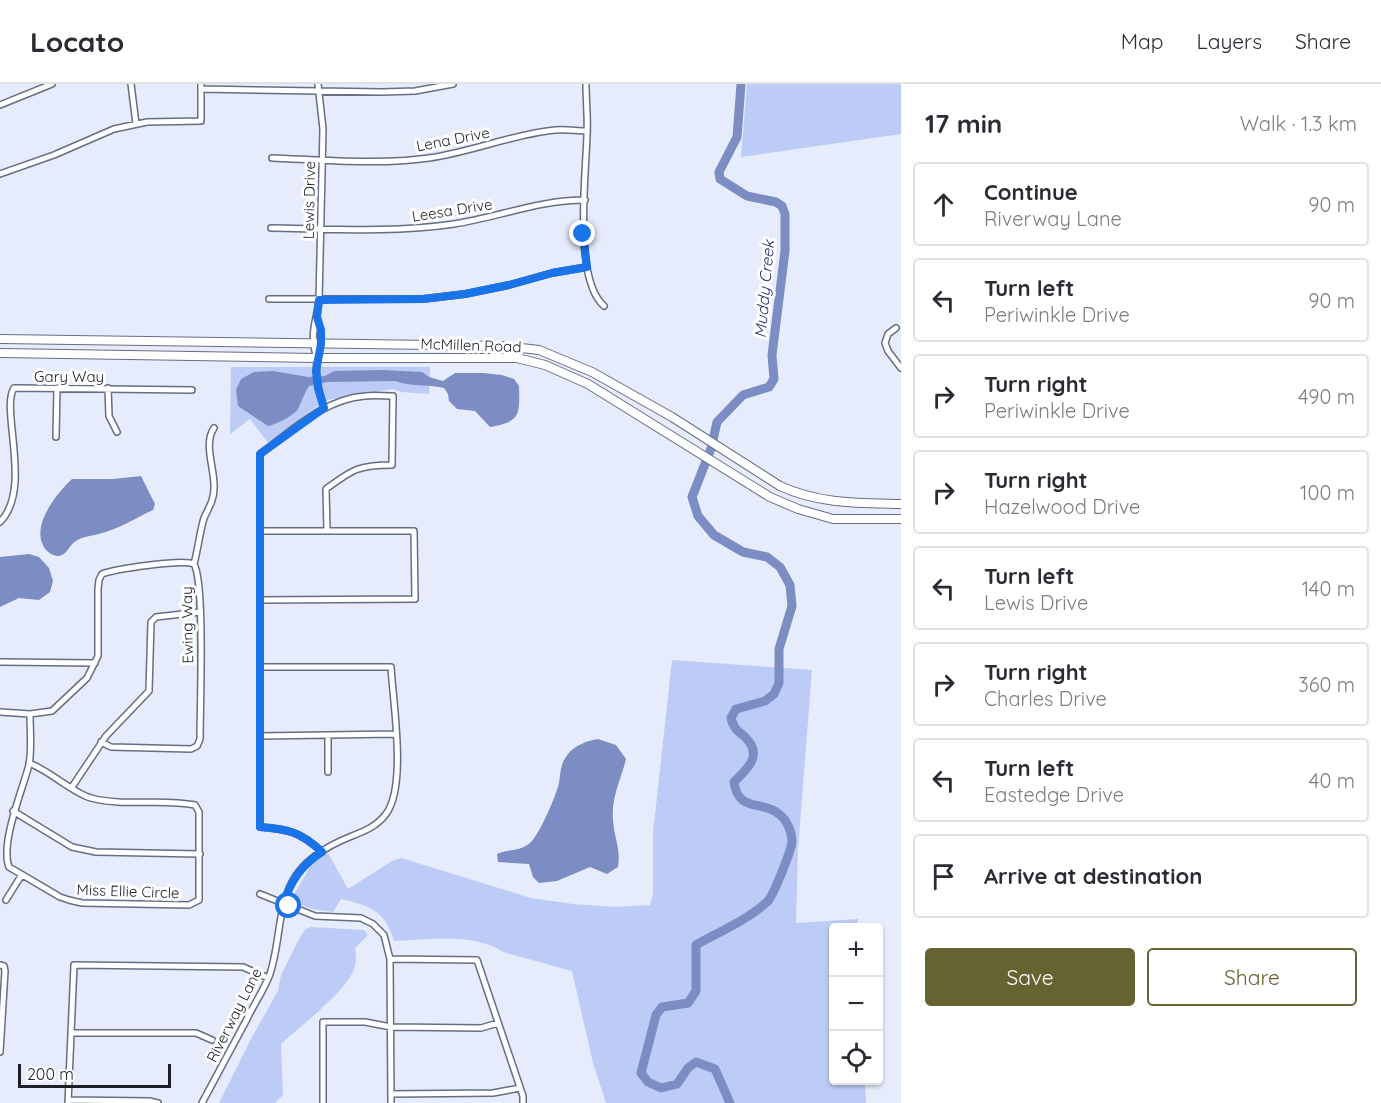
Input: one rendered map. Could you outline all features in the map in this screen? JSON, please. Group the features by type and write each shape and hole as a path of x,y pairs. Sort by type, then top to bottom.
{"main road":[{"name":"McMillen Road","path":"0,339 503,346 540,350 573,363 637,396 780,486 809,497 841,503 901,504"},
{"name":"McMillen Road","path":"0,353 317,358 517,358 545,365 588,384 770,497 798,509 833,519 901,519"}],"street":[{"path":"0,105 52,84"},
{"path":"131,84 136,124"},
{"name":"Lewis Drive","path":"318,84 323,129 317,317 321,330 316,344 316,371 324,408"},
{"path":"0,174 54,155 114,129 147,122 201,121 201,87 320,92 415,91 453,84"},
{"path":"586,84 584,248 595,294 604,306"},
{"name":"Lena Drive","path":"272,158 394,160 425,158 456,154 523,135 556,130 587,131"},
{"name":"Leesa Drive","path":"271,228 415,229 456,224 561,200 585,200"},
{"path":"270,299 402,300 465,294 587,267"},
{"path":"896,328 888,334 885,343 901,368"},
{"name":"Gary Way","path":"0,522 7,514 13,488 13,464 8,434 9,394 14,388 192,390"},
{"path":"56,437 57,388"},
{"path":"108,388 109,416 117,432"},
{"path":"322,852 308,838 296,832 282,828 260,827 260,454 324,408 342,400 365,396 393,396 392,465 367,465 349,472 326,489 327,531"},
{"path":"194,564 204,520 214,499 210,442 210,434 214,428"},
{"path":"260,531 414,531 415,599 260,600"},
{"name":"Ewing Way","path":"0,712 30,714 52,711 87,678 98,656 99,580 102,574 180,562 194,564 198,572 200,612 200,739 197,746 191,749 111,747 101,742"},
{"path":"72,787 101,742 149,691 151,622 156,617 200,612"},
{"path":"0,662 95,663"},
{"name":"Riverway Lane","path":"202,1103 268,978 276,956 280,917 294,879 305,865 322,852 336,843 375,826 387,813 394,798 397,778 391,667 260,667"},
{"name":"Miss Ellie Circle","path":"29,763 88,797 107,801 195,805 199,812 199,900 189,905 82,903 60,897 9,867 5,861 4,841 29,763 30,714"},
{"path":"260,736 395,734"},
{"path":"328,735 328,772"},
{"path":"13,811 72,847 96,852 200,854"},
{"path":"6,900 21,876"},
{"path":"260,894 315,916 361,918 373,924 384,935 390,959 391,1103"},
{"path":"390,959 477,960 523,1103"},
{"path":"0,1052 5,971 2,965"},
{"path":"158,1103 68,1101 74,965 243,967 268,978"},
{"path":"323,1103 323,1022 365,1022 391,1027 481,1028 498,1023"},
{"path":"71,1033 196,1034 212,1040"},
{"path":"391,1094 494,1093 520,1088"}],"shaded area":[{"path":"747,84 901,84 901,134 741,157"},
{"path":"231,367 430,367 429,394 392,389 328,400 310,411 269,444 250,419 230,434"},
{"path":"273,371 308,377 325,376 334,371 422,372 429,377 443,381 455,373 502,375 514,379 519,386 518,410 516,416 507,423 490,427 475,411 457,409 449,401 444,388 395,381 327,382 309,386 296,412 268,426 238,406 236,390 241,379 254,372"},
{"path":"141,476 155,504 153,510 115,528 79,539 62,555 56,556 47,551 40,532 42,522 52,502 72,479"},
{"path":"29,554 39,557 49,568 53,581 50,592 39,600 19,598 0,607 0,557"},
{"path":"672,660 812,670 798,850 796,923 858,919 858,923 829,923 829,1085 865,1085 866,1103 606,1103 593,1063 572,971 465,939 394,941 386,923 375,911 341,899 333,912 312,909 290,901 312,864 328,853 348,889 392,861 401,858 531,898 616,907 650,905 653,895 653,833"},
{"path":"598,739 616,745 626,759 615,796 613,812 619,854 618,867 607,874 590,867 557,881 539,883 533,877 529,864 498,862 497,854 522,848 535,837 555,796 562,765 568,754 581,744"},
{"path":"311,927 364,930 368,935 355,948 356,964 351,975 334,996 281,1044 283,1095 275,1103 219,1103 278,991 281,975 299,939 305,930"}],"waterway":[{"name":"Muddy Creek","path":"713,440 717,422 743,395 769,387 774,379 772,355 785,251 785,214 782,206 776,202 747,196 720,179 719,172 737,137 741,84"},
{"name":"Muddy Creek","path":"712,446 692,497 698,516 714,535 743,552 767,557 780,567 790,585 792,606 779,649 779,683 774,694 765,701 736,709 731,718 734,727 751,744 753,750 752,761 734,782 736,792 746,802 766,807 782,817 789,827 792,842 789,854 767,902 742,920 696,945 696,991 688,1003 662,1007 656,1015 641,1073 648,1082 661,1088 677,1084 688,1068 696,1062 715,1069 730,1103"}],"route":[{"path":"289,906 284,903 294,879 305,865 322,852 308,838 296,832 282,828 260,827 260,454 324,408 316,371 321,344 321,330 317,317 319,300 423,299 465,294 552,273 571,271 587,267 583,234"}]}
